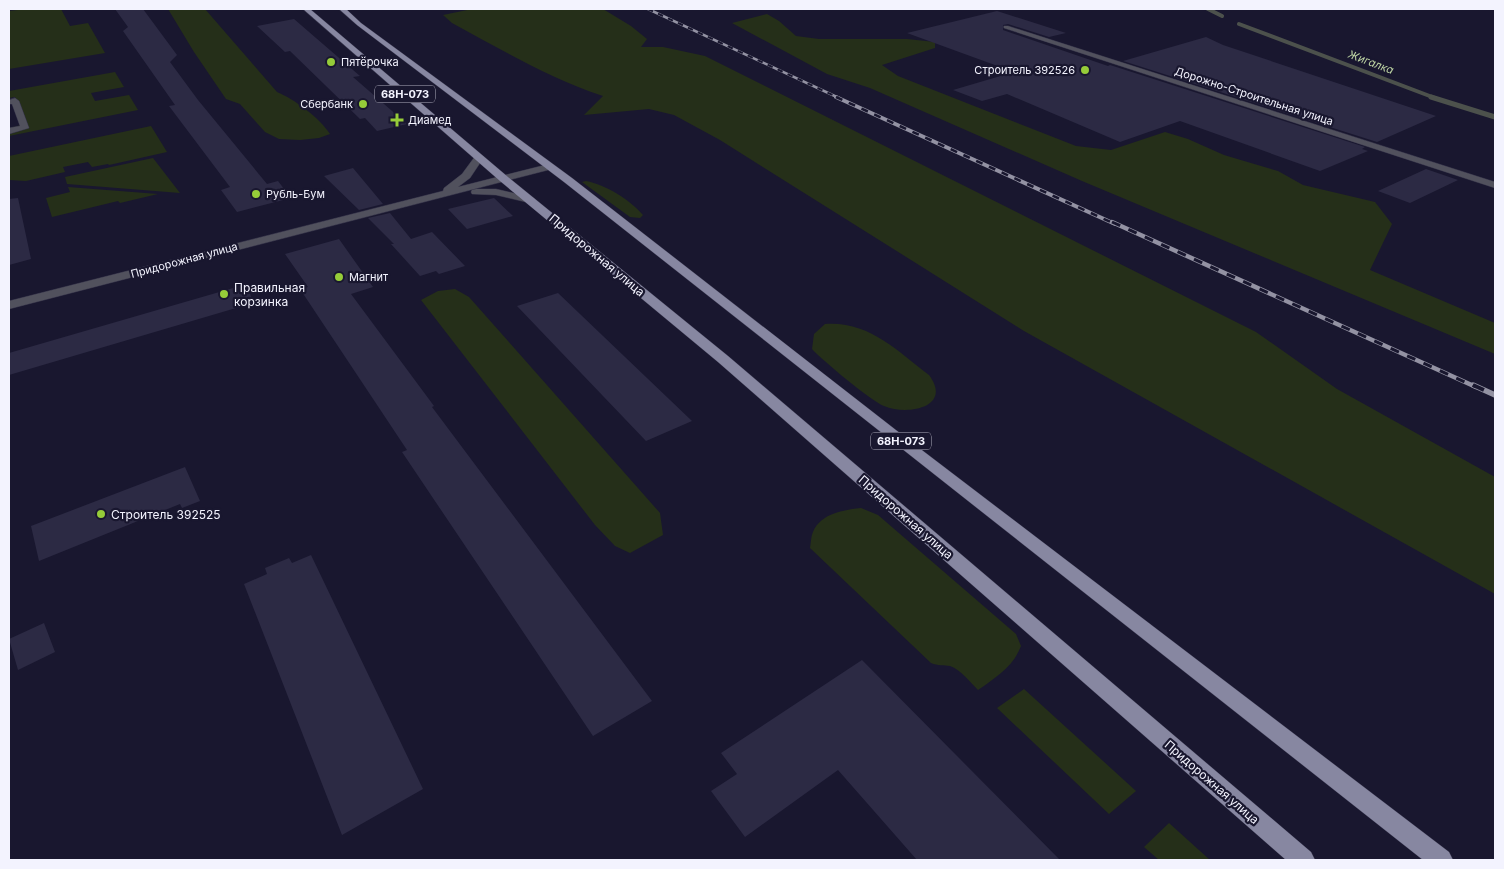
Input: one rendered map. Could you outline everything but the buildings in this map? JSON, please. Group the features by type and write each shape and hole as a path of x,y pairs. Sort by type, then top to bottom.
{"main road":[{"name":"Придорожная улица","path":"306,9 504,179 738,372 1303,860"},
{"name":"68Н-073","path":"342,9 359,24 747,319 912,451 1441,860"}],"street":[{"name":"Дорожно-Строительная улица","path":"1006,28 1495,186"},
{"path":"9,102 15,101 25,128 9,131"},
{"path":"442,194 466,176 479,157"},
{"path":"504,179 549,167"},
{"name":"Придорожная улица","path":"9,305 504,179"},
{"path":"442,194 496,192 530,200"}],"green space":[{"path":"61,9 70,26 88,23 105,53 9,69 9,11"},
{"path":"168,9 205,9 277,92 306,110 330,134 319,138 300,140 279,139 265,132 240,104 226,99"},
{"path":"472,9 603,9 631,26 647,39 641,47 663,47 705,56 1256,332 1337,389 1495,477 1495,594 1024,331 720,140 674,115 649,109 584,115 603,96 564,81 526,63 452,23 443,15"},
{"path":"767,14 779,21 796,36 819,39 907,39 935,42 935,48 882,65 898,76 1076,146 1111,150 1165,132 1188,139 1224,155 1278,171 1303,185 1375,202 1392,224 1370,270 1495,323 1495,354 1082,181 870,88 827,74 732,23"},
{"path":"115,72 124,87 91,93 95,101 129,95 138,110 9,136 9,128 25,124 15,97 9,98 9,91"},
{"path":"151,126 167,152 109,165 92,167 88,162 63,167 65,172 26,181 9,180 9,156"},
{"path":"153,158 180,193 67,184 65,177"},
{"path":"586,181 617,193 643,215 640,218 630,217 582,182"},
{"path":"68,187 158,194 120,203 118,201 52,217 46,198 70,192"},
{"path":"455,289 469,297 660,513 663,535 630,553 615,546 595,525 421,300 438,291"},
{"path":"825,324 841,324 855,327 869,332 893,347 929,375 935,386 935,395 932,402 915,409 905,410 884,406 869,397 812,349 814,334"},
{"path":"861,508 878,515 1016,634 1021,646 1009,666 978,690 958,670 950,666 931,663 810,548 813,532 821,521 840,511"},
{"path":"1024,689 1136,791 1109,814 997,708"},
{"path":"1169,823 1210,860 1159,860 1144,847"}],"waterway":[{"name":"Жигалка","path":"1208,9 1222,16"},
{"name":"Жигалка","path":"1239,24 1435,98"},
{"name":"Жигалка","path":"1431,97 1495,117"}],"railway":[{"path":"648,9 839,98"},
{"path":"836,97 1115,224"},
{"path":"1112,222 1476,387"},
{"path":"1473,385 1495,395"}],"place":[{"name":"Пятёрочка","path":"331,62"},
{"name":"Строитель 392526","path":"1085,70"},
{"name":"Сбербанк","path":"363,104"},
{"name":"Диамед","path":"397,120"},
{"name":"Рубль-Бум","path":"256,194"},
{"name":"Магнит","path":"339,277"},
{"name":"Правильная корзинка","path":"224,294"},
{"name":"Строитель 392525","path":"101,514"}]}
